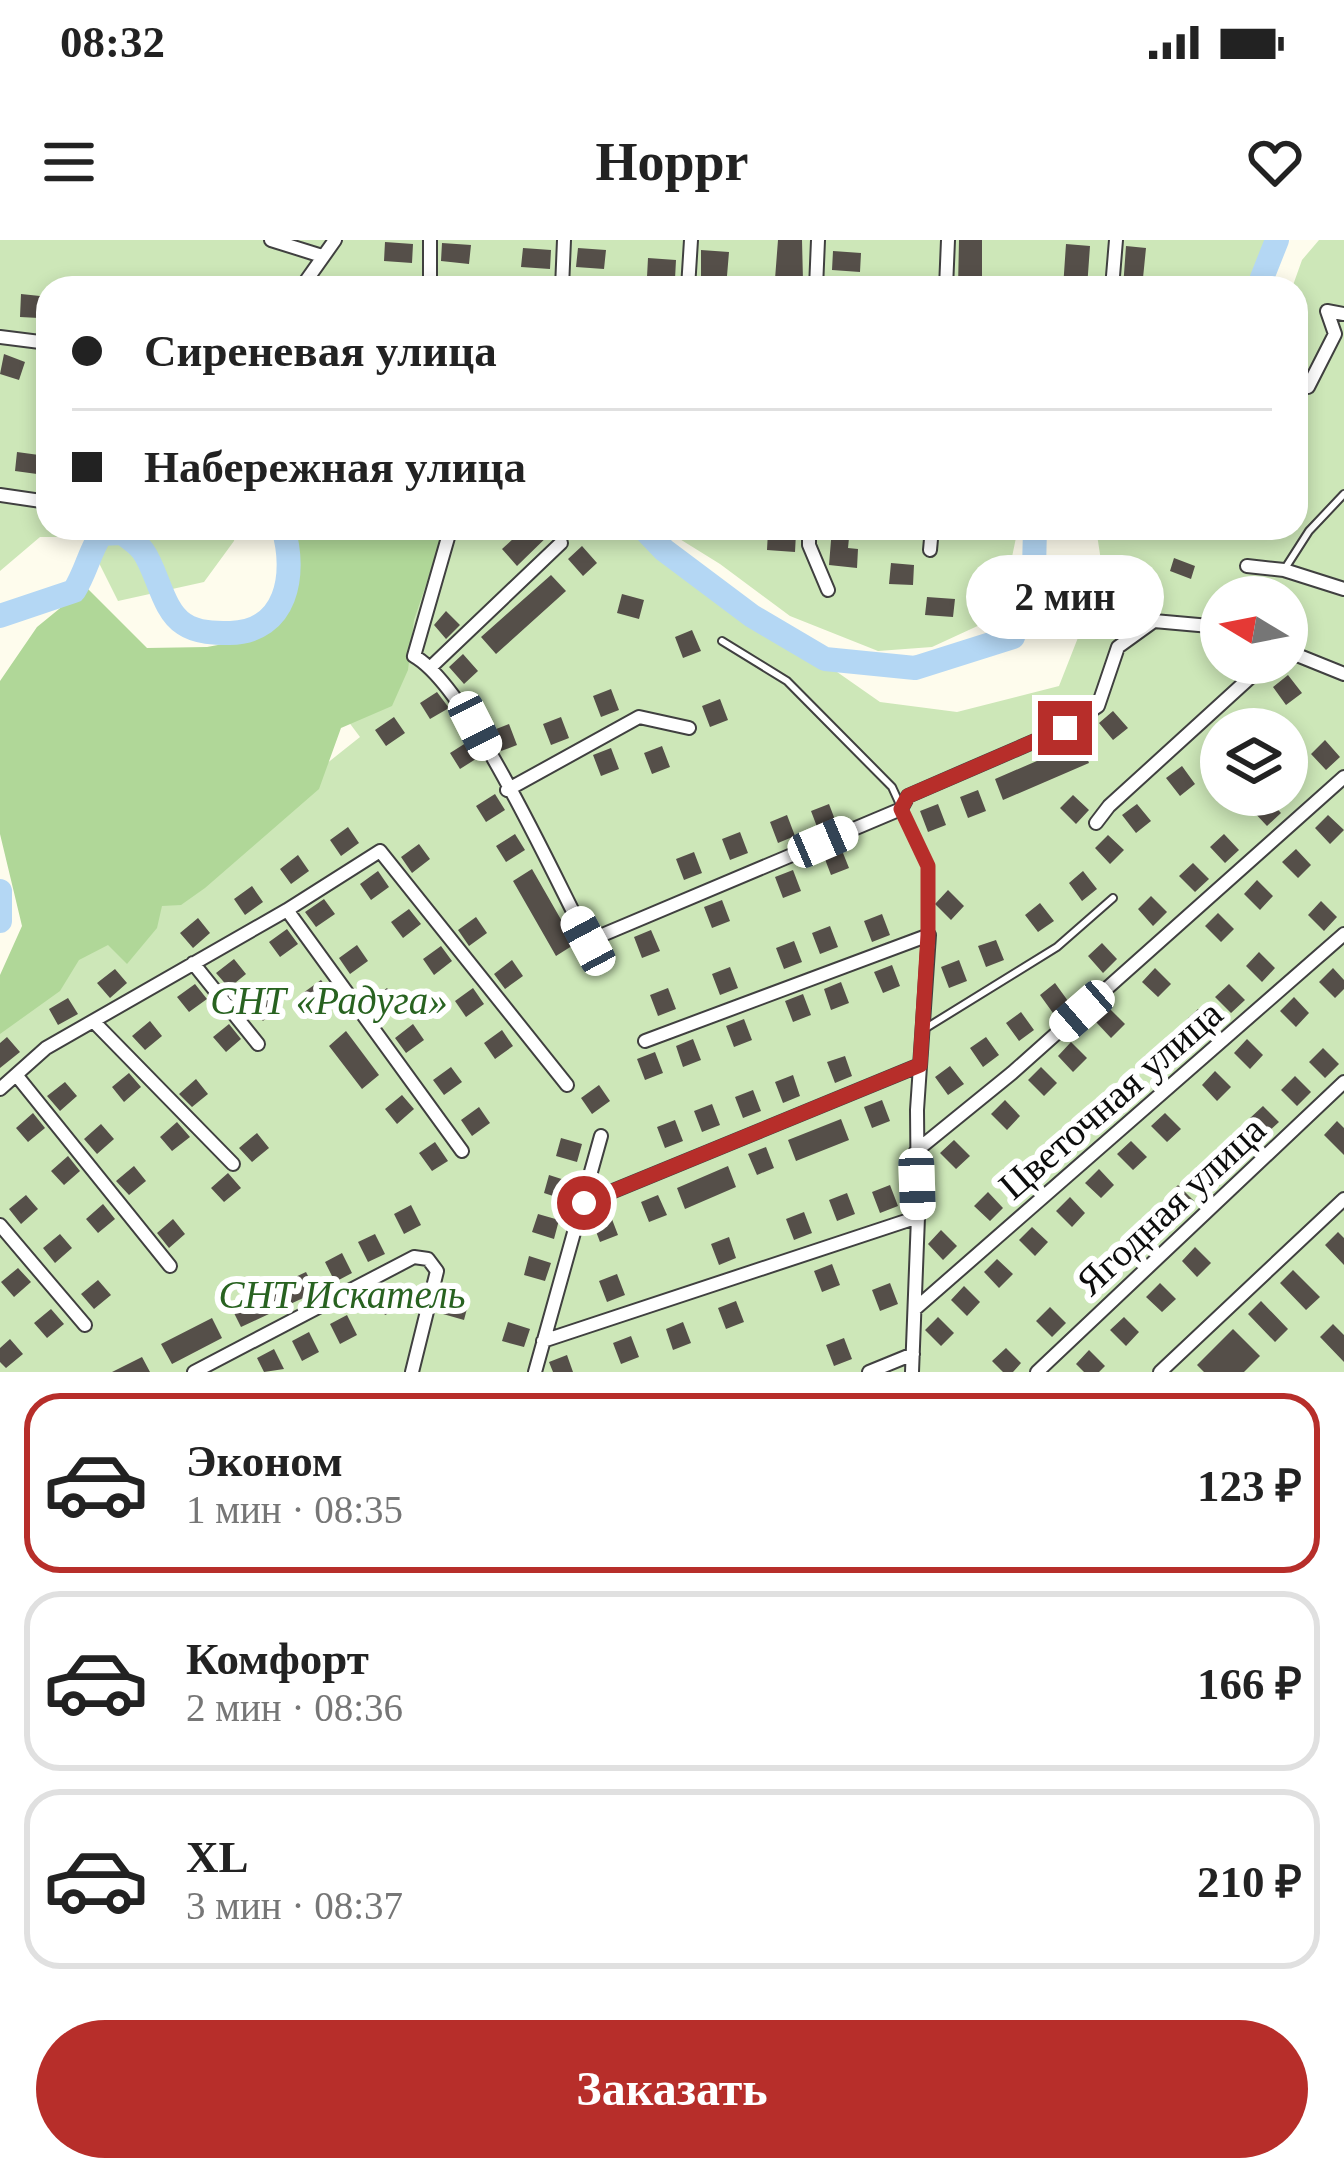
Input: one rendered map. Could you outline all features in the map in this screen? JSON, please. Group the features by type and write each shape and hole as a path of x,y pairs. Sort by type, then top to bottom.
{"street":[{"path":"271,240 322,256"},
{"path":"310,276 335,240"},
{"path":"430,240 430,276"},
{"path":"562,276 564,240"},
{"path":"689,276 691,240"},
{"path":"816,276 818,240"},
{"path":"946,276 948,240"},
{"path":"1113,276 1116,240"},
{"path":"1308,387 1335,334 1327,311 1344,314"},
{"path":"0,338 36,342"},
{"path":"0,495 36,500"},
{"path":"447,540 414,656 432,666 475,726 588,941 901,809 908,796 1065,728 1099,706 1118,647 1154,621 1200,625"},
{"path":"808,540 829,590"},
{"path":"930,550 931,540"},
{"path":"432,666 561,542"},
{"path":"1246,566 1284,570 1344,589"},
{"path":"1308,659 1344,674"},
{"path":"1096,823 1108,806 1243,684"},
{"path":"507,790 639,717 689,728"},
{"path":"916,1151 1012,1073 1344,777"},
{"path":"0,1089 46,1048 287,910 380,850 567,1085"},
{"path":"287,910 461,1151"},
{"name":"Цветочная улица","path":"915,1309 1344,934"},
{"path":"645,1041 928,935 916,1151 912,1372"},
{"path":"193,963 258,1044"},
{"path":"95,1023 233,1163"},
{"path":"584,1203 920,1065"},
{"path":"17,1076 170,1266"},
{"name":"Ягодная улица","path":"1037,1372 1344,1082"},
{"path":"536,1372 601,1136"},
{"path":"1160,1372 1344,1199"},
{"path":"543,1341 918,1217"},
{"path":"0,1225 85,1325"},
{"path":"194,1372 414,1257 428,1259 437,1271 412,1372"},
{"path":"868,1372 914,1354"}],"lane":[{"path":"1308,533 1344,494"},
{"path":"1284,570 1303,540"},
{"path":"722,641 787,682 892,787 928,866 928,935"},
{"path":"923,1030 1057,947 1113,898"}],"green space":[{"path":"0,240 1271,240 1251,276 36,276 36,540 0,571"},
{"path":"1319,240 1344,240 1344,1372 0,1372 0,1004 223,846 360,737 330,697 371,540 645,540 726,608 777,630 880,702 957,712 1059,686 1103,574 1098,540 1308,540 1308,276 1296,276 1302,260"},
{"path":"88,540 234,540 204,582 118,601"},
{"path":"295,540 441,540 414,620 408,670 392,706 341,728 319,789 205,888 181,905 162,906 157,928 127,964 108,945 79,960 60,991 0,1034 0,975 22,926 0,834 0,681 37,627 86,587 147,648 207,647 261,637 291,599"},
{"path":"681,540 1016,540 1001,610 932,647 878,651 790,616"}],"building":[{"path":"778,240 802,240 803,276 775,276"},
{"path":"959,240 982,240 982,276 958,276"},
{"path":"385,242 413,244 412,263 384,261"},
{"path":"442,243 471,245 469,264 441,261"},
{"path":"1066,244 1090,246 1088,276 1064,276"},
{"path":"1126,246 1146,248 1143,276 1124,276"},
{"path":"523,248 551,250 550,269 521,267"},
{"path":"578,248 606,250 604,269 576,267"},
{"path":"701,250 729,252 727,276 701,276"},
{"path":"833,251 861,253 860,272 832,270"},
{"path":"648,258 676,260 675,276 647,276"},
{"path":"21,294 36,296 36,318 20,317"},
{"path":"4,354 25,362 19,380 0,374"},
{"path":"17,452 36,455 36,474 15,471"},
{"path":"512,540 544,540 517,566 502,549"},
{"path":"768,540 796,540 795,552 767,550"},
{"path":"831,540 849,540 848,548 858,549 857,568 829,565"},
{"path":"582,546 597,563 583,576 568,559"},
{"path":"1174,558 1195,566 1191,579 1170,571"},
{"path":"891,563 914,565 913,585 889,584"},
{"path":"551,575 566,591 496,654 481,637"},
{"path":"622,594 644,600 639,619 617,613"},
{"path":"927,597 955,599 953,617 925,615"},
{"path":"446,611 460,625 446,639 434,625"},
{"path":"692,630 701,651 683,658 675,637"},
{"path":"463,654 478,671 464,684 449,667"},
{"path":"1295,684 1302,693 1286,705 1273,687"},
{"path":"611,689 619,710 601,717 593,696"},
{"path":"437,692 449,708 430,719 420,703"},
{"path":"720,699 728,720 710,727 702,706"},
{"path":"1113,711 1128,728 1113,740 1099,723"},
{"path":"394,717 405,733 386,746 375,730"},
{"path":"561,717 569,738 551,745 543,724"},
{"path":"509,724 517,745 501,751 491,731"},
{"path":"1325,740 1340,757 1326,770 1311,754"},
{"path":"469,741 479,757 460,769 450,753"},
{"path":"1081,742 1089,763 1003,800 995,779"},
{"path":"662,746 670,767 652,774 644,753"},
{"path":"611,748 619,769 601,776 593,755"},
{"path":"1182,766 1195,784 1180,796 1166,778"},
{"path":"978,790 986,811 968,818 960,797"},
{"path":"495,794 505,810 486,822 476,806"},
{"path":"1073,795 1089,810 1076,824 1060,808"},
{"path":"829,804 837,825 819,832 811,811"},
{"path":"938,804 946,825 928,832 920,811"},
{"path":"1137,804 1151,821 1136,833 1122,815"},
{"path":"787,815 795,836 778,843 770,822"},
{"path":"1328,815 1344,830 1330,844 1315,828"},
{"path":"1258,816 1278,816 1267,826"},
{"path":"348,827 359,843 341,856 330,840"},
{"path":"740,832 748,853 730,860 722,839"},
{"path":"515,834 525,850 506,862 496,846"},
{"path":"1224,834 1239,850 1225,863 1210,847"},
{"path":"1108,835 1124,850 1110,864 1095,848"},
{"path":"419,844 430,859 412,873 401,857"},
{"path":"841,848 849,868 831,875 823,854"},
{"path":"1296,849 1311,865 1298,878 1282,862"},
{"path":"694,852 702,873 684,880 676,859"},
{"path":"298,855 309,871 291,884 280,869"},
{"path":"1193,863 1209,879 1195,892 1179,876"},
{"path":"532,869 575,944 556,956 513,881"},
{"path":"793,870 801,891 783,898 775,877"},
{"path":"378,871 389,887 371,900 360,884"},
{"path":"1083,871 1097,889 1082,901 1069,883"},
{"path":"1257,880 1273,896 1260,910 1244,894"},
{"path":"252,886 263,902 245,915 234,899"},
{"path":"948,890 964,906 951,920 935,904"},
{"path":"1151,896 1167,912 1153,926 1138,909"},
{"path":"324,899 335,914 316,927 305,912"},
{"path":"722,900 730,921 712,928 704,907"},
{"path":"1321,901 1337,917 1324,931 1308,915"},
{"path":"1040,903 1054,921 1038,932 1025,915"},
{"path":"409,909 421,924 403,938 391,922"},
{"path":"1218,913 1234,929 1221,942 1205,926"},
{"path":"882,914 890,935 872,942 864,921"},
{"path":"476,917 487,933 469,946 458,930"},
{"path":"198,918 210,933 193,948 180,933"},
{"path":"830,926 838,947 820,954 812,933"},
{"path":"287,929 298,944 280,957 269,942"},
{"path":"651,930 660,951 642,958 634,937"},
{"path":"996,940 1004,960 986,967 978,946"},
{"path":"794,941 802,962 784,969 776,948"},
{"path":"1102,943 1117,959 1103,973 1088,956"},
{"path":"357,945 368,961 350,974 339,958"},
{"path":"441,946 452,961 434,975 423,959"},
{"path":"1259,952 1275,968 1262,982 1246,966"},
{"path":"234,959 246,974 229,988 216,973"},
{"path":"512,960 523,976 505,989 494,974"},
{"path":"959,960 967,981 949,988 941,967"},
{"path":"892,965 900,986 883,993 874,972"},
{"path":"730,967 738,988 720,995 712,974"},
{"path":"1155,968 1171,984 1158,997 1142,982"},
{"path":"1333,968 1344,980 1344,989 1335,998 1319,982"},
{"path":"115,969 127,983 110,998 97,983"},
{"path":"321,980 333,996 315,1009 303,993"},
{"path":"841,982 849,1003 831,1010 824,989"},
{"path":"1055,983 1068,1001 1053,1013 1040,995"},
{"path":"195,984 207,999 189,1012 177,997"},
{"path":"1229,984 1245,1000 1231,1013 1215,997"},
{"path":"387,988 399,1004 380,1017 369,1002"},
{"path":"473,988 484,1004 466,1017 455,1001"},
{"path":"668,988 676,1009 658,1016 650,995"},
{"path":"267,992 279,1006 263,1021 250,1006"},
{"path":"803,994 811,1015 793,1022 785,1001"},
{"path":"1294,997 1309,1013 1296,1027 1280,1011"},
{"path":"68,998 78,1014 58,1025 49,1009"},
{"path":"1109,1008 1125,1024 1111,1038 1096,1022"},
{"path":"1198,1009 1214,1025 1200,1038 1184,1022"},
{"path":"1021,1012 1034,1030 1019,1041 1006,1023"},
{"path":"744,1019 752,1040 734,1047 726,1026"},
{"path":"150,1021 162,1036 145,1050 132,1036"},
{"path":"229,1024 241,1039 226,1052 213,1037"},
{"path":"413,1024 424,1040 406,1053 395,1038"},
{"path":"502,1030 513,1046 495,1059 484,1043"},
{"path":"346,1031 379,1075 362,1089 329,1046"},
{"path":"7,1037 20,1052 0,1068 0,1043"},
{"path":"986,1037 999,1055 983,1067 970,1048"},
{"path":"693,1039 701,1060 683,1067 676,1046"},
{"path":"1247,1039 1263,1055 1250,1069 1234,1053"},
{"path":"1071,1042 1087,1058 1073,1072 1058,1056"},
{"path":"1167,1042 1183,1057 1169,1071 1153,1055"},
{"path":"1323,1048 1339,1064 1325,1078 1309,1062"},
{"path":"655,1052 663,1073 645,1080 637,1059"},
{"path":"845,1056 852,1076 835,1083 827,1062"},
{"path":"950,1066 964,1084 948,1095 935,1077"},
{"path":"451,1067 462,1082 444,1095 433,1080"},
{"path":"1041,1067 1057,1083 1044,1096 1028,1080"},
{"path":"1215,1071 1231,1087 1217,1101 1202,1085"},
{"path":"129,1073 141,1087 124,1102 112,1087"},
{"path":"793,1075 800,1096 783,1103 775,1082"},
{"path":"1295,1076 1311,1092 1297,1106 1281,1090"},
{"path":"196,1079 208,1094 192,1107 179,1094"},
{"path":"1120,1081 1136,1097 1123,1111 1107,1095"},
{"path":"65,1082 77,1096 60,1111 47,1096"},
{"path":"599,1085 610,1101 592,1114 581,1098"},
{"path":"753,1090 761,1111 743,1118 735,1097"},
{"path":"402,1095 414,1109 397,1124 385,1109"},
{"path":"882,1100 890,1121 872,1128 864,1107"},
{"path":"1005,1100 1020,1116 1007,1130 991,1114"},
{"path":"712,1104 720,1125 702,1132 694,1111"},
{"path":"1263,1106 1279,1122 1265,1135 1249,1119"},
{"path":"479,1107 490,1123 472,1136 461,1120"},
{"path":"33,1113 45,1128 28,1142 16,1128"},
{"path":"1165,1113 1181,1129 1167,1142 1151,1126"},
{"path":"841,1119 849,1140 796,1161 788,1140"},
{"path":"675,1120 683,1141 665,1148 657,1127"},
{"path":"1337,1121 1344,1128 1344,1155 1324,1135"},
{"path":"177,1122 190,1137 172,1151 160,1137"},
{"path":"101,1124 114,1139 97,1154 84,1139"},
{"path":"257,1133 269,1148 252,1162 239,1148"},
{"path":"561,1138 582,1144 577,1162 556,1156"},
{"path":"954,1140 970,1156 956,1169 940,1153"},
{"path":"1131,1141 1147,1157 1133,1170 1117,1154"},
{"path":"435,1142 448,1161 432,1171 419,1153"},
{"path":"1047,1142 1063,1158 1049,1172 1034,1156"},
{"path":"766,1147 774,1168 757,1175 748,1154"},
{"path":"68,1156 80,1171 64,1185 51,1171"},
{"path":"134,1166 146,1181 129,1195 116,1181"},
{"path":"728,1166 736,1187 685,1209 677,1188"},
{"path":"1099,1169 1114,1185 1101,1198 1085,1183"},
{"path":"228,1173 241,1188 224,1202 211,1188"},
{"path":"549,1175 571,1182 565,1200 544,1193"},
{"path":"890,1185 898,1206 880,1213 872,1192"},
{"path":"1178,1185 1194,1201 1181,1214 1165,1199"},
{"path":"988,1192 1003,1208 990,1221 974,1206"},
{"path":"847,1193 855,1214 837,1221 829,1200"},
{"path":"26,1195 38,1209 21,1224 9,1209"},
{"path":"658,1195 667,1215 649,1222 641,1202"},
{"path":"1070,1197 1085,1213 1072,1227 1056,1211"},
{"path":"103,1204 115,1219 98,1233 86,1219"},
{"path":"411,1205 421,1225 404,1234 394,1214"},
{"path":"804,1212 812,1233 794,1240 786,1219"},
{"path":"538,1214 559,1220 554,1239 532,1232"},
{"path":"610,1214 618,1235 600,1242 592,1221"},
{"path":"173,1219 185,1234 169,1248 157,1233"},
{"path":"1032,1227 1048,1242 1035,1256 1019,1240"},
{"path":"1138,1227 1154,1243 1140,1256 1125,1241"},
{"path":"941,1230 957,1246 943,1260 928,1244"},
{"path":"1338,1232 1344,1238 1344,1265 1325,1245"},
{"path":"60,1234 72,1248 55,1263 43,1248"},
{"path":"375,1234 385,1254 368,1262 358,1242"},
{"path":"729,1237 736,1258 719,1265 711,1244"},
{"path":"1195,1247 1211,1263 1197,1277 1182,1261"},
{"path":"342,1253 352,1273 335,1282 325,1262"},
{"path":"529,1256 551,1263 545,1281 524,1275"},
{"path":"997,1259 1013,1274 999,1288 984,1272"},
{"path":"832,1264 840,1285 822,1292 814,1271"},
{"path":"1092,1266 1108,1282 1094,1296 1078,1280"},
{"path":"18,1268 31,1282 14,1297 1,1282"},
{"path":"1293,1270 1320,1297 1306,1310 1280,1283"},
{"path":"306,1272 316,1292 241,1327 231,1307"},
{"path":"617,1274 625,1295 607,1302 599,1281"},
{"path":"98,1280 111,1295 94,1309 81,1294"},
{"path":"890,1283 898,1304 880,1311 872,1290"},
{"path":"1160,1283 1176,1299 1162,1312 1146,1297"},
{"path":"964,1286 980,1302 967,1316 951,1300"},
{"path":"392,1287 402,1307 385,1315 375,1296"},
{"path":"448,1295 469,1301 464,1320 443,1314"},
{"path":"736,1301 744,1322 726,1329 718,1308"},
{"path":"1261,1301 1288,1329 1275,1342 1248,1314"},
{"path":"1050,1307 1066,1323 1052,1337 1036,1321"},
{"path":"51,1309 64,1324 47,1338 34,1323"},
{"path":"347,1315 357,1335 340,1344 330,1324"},
{"path":"938,1317 954,1333 941,1346 925,1330"},
{"path":"1124,1317 1139,1332 1126,1346 1110,1330"},
{"path":"212,1318 222,1338 172,1364 161,1344"},
{"path":"508,1322 530,1329 524,1347 502,1341"},
{"path":"683,1322 691,1343 673,1350 666,1329"},
{"path":"1333,1324 1344,1335 1344,1362 1320,1337"},
{"path":"1233,1329 1260,1356 1244,1372 1204,1372 1197,1365"},
{"path":"309,1332 319,1352 302,1361 292,1341"},
{"path":"631,1336 639,1357 621,1364 613,1343"},
{"path":"844,1338 852,1359 834,1366 826,1345"},
{"path":"10,1339 23,1354 6,1368 0,1362 0,1348"},
{"path":"1006,1348 1021,1363 1013,1372 1003,1372 992,1361"},
{"path":"274,1349 284,1369 264,1372 257,1358"},
{"path":"1089,1350 1105,1366 1099,1372 1084,1372 1076,1364"},
{"path":"567,1355 573,1372 553,1372 549,1362"},
{"path":"142,1357 150,1372 112,1372"}],"waterway":[{"path":"1263,276 1277,240"},
{"path":"0,616 74,591 98,540"},
{"path":"131,540 143,551 177,618 213,633 249,630 276,611 287,581 286,540"},
{"path":"654,540 752,616 825,659 915,668 1013,637 1034,569 1035,540"},
{"path":"0,891 0,921"}],"route":[{"path":"584,1203 920,1065 928,866 901,809 908,796 1065,728"}],"park label":[{"name":"СНТ «Радуга»","path":"329,1000"},
{"name":"СНТ Искатель","path":"342,1294"}]}
